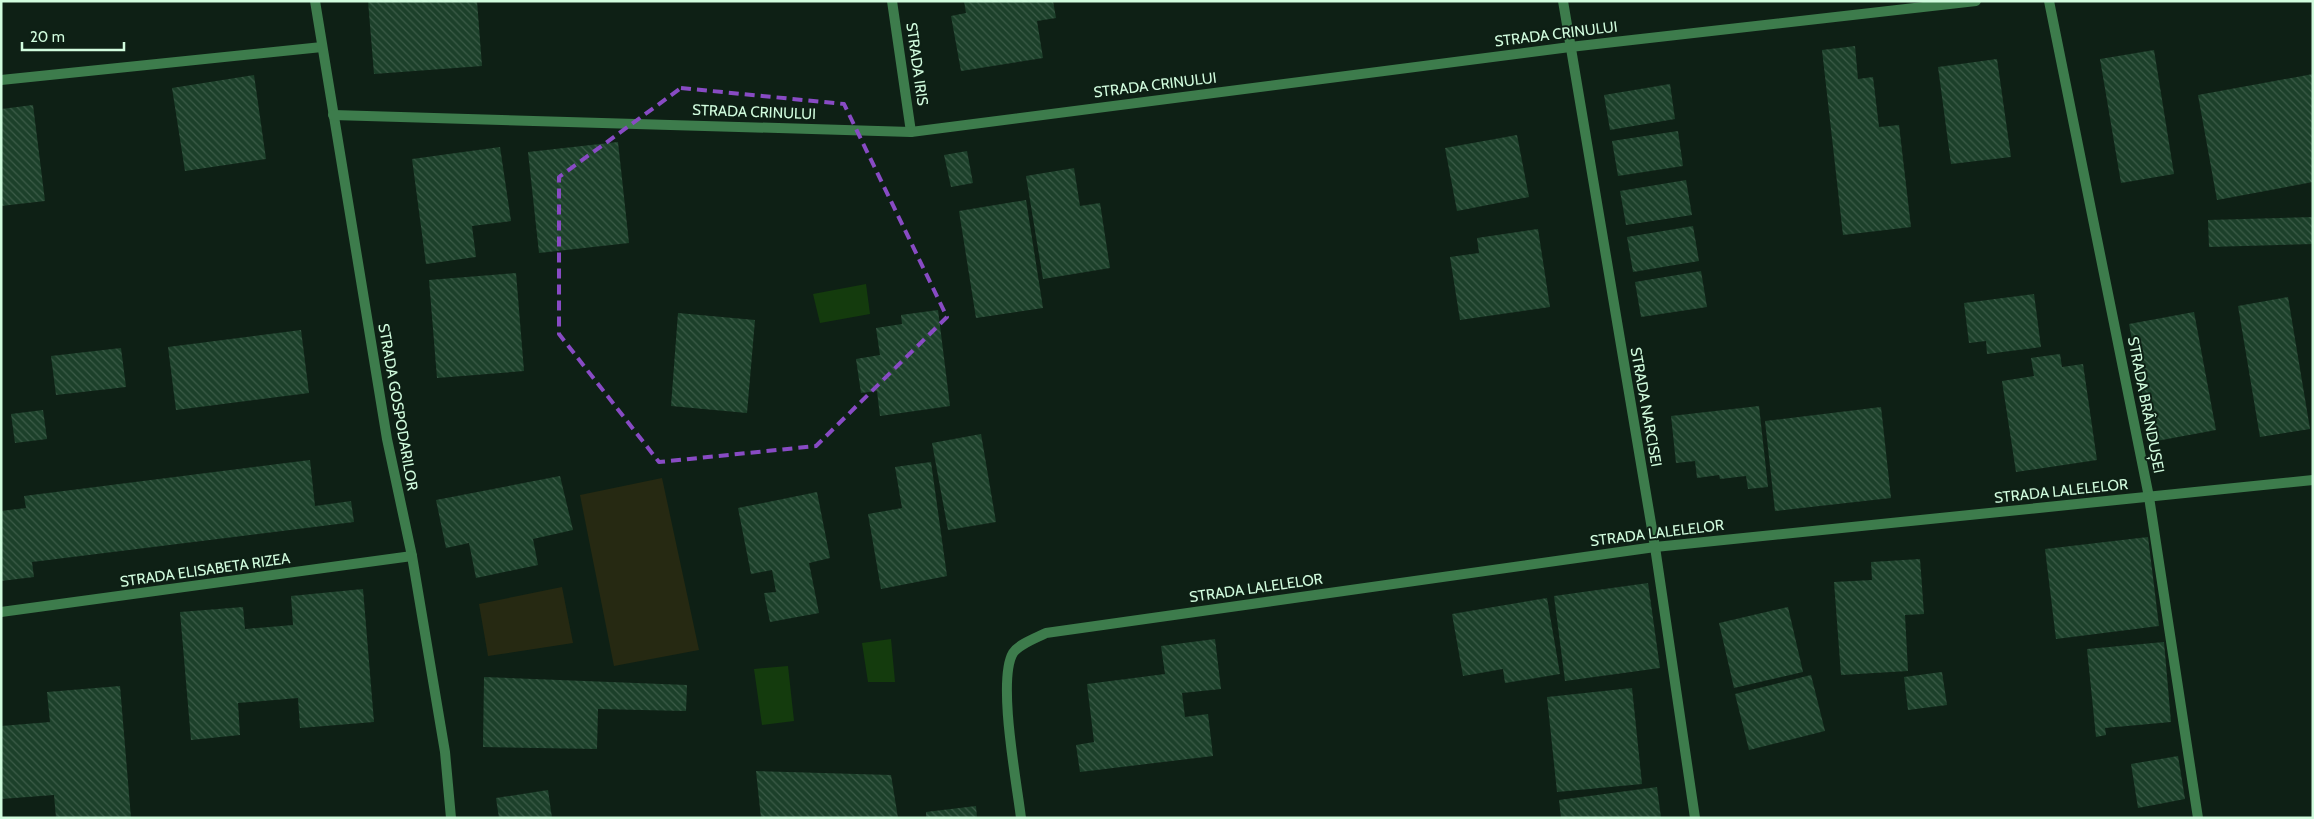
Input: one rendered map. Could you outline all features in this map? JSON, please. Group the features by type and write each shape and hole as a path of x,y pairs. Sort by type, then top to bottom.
{"street":[{"name":"STRADA GOSPODARILOR","path":"315,1 387,440 412,556 445,752 451,818"},
{"name":"STRADA IRIS","path":"892,1 911,132"},
{"name":"STRADA NARCISEI","path":"1563,1 1655,547 1695,818"},
{"name":"STRADA CRINULUI","path":"333,115 911,132 1570,48 1976,1"},
{"name":"STRADA BRÂNDUȘEI","path":"2049,1 2149,497 2198,818"},
{"path":"1,80 322,48"},
{"name":"STRADA LALELELOR","path":"1021,818 1006,692 1008,667 1014,652 1027,642 1046,633 1655,547 2313,480"},
{"name":"STRADA ELISABETA RIZEA","path":"1,612 412,556"}],"highlighted area":[{"path":"681,88 844,104 947,317 816,446 659,462 559,334 559,177"}],"shaded area":[{"path":"866,284 870,314 820,323 813,294"},
{"path":"662,478 699,650 614,666 580,495"},
{"path":"562,587 573,643 488,656 479,604"},
{"path":"891,639 895,682 868,682 862,643"},
{"path":"788,666 794,721 762,725 754,669"}],"building":[{"path":"368,1 477,1 482,66 374,74"},
{"path":"964,1 1053,1 1056,18 1037,21 1043,58 961,71 951,16 966,13"},
{"path":"1855,46 1858,79 1873,77 1879,127 1899,125 1911,227 1843,235 1822,50"},
{"path":"2154,50 2174,174 2121,183 2100,59"},
{"path":"1997,59 2011,157 1951,164 1938,67"},
{"path":"2313,74 2313,182 2217,200 2198,95"},
{"path":"254,75 266,159 185,171 172,88"},
{"path":"1670,84 1675,119 1610,130 1604,95"},
{"path":"33,105 45,201 1,206 1,109"},
{"path":"1678,131 1683,166 1618,176 1612,141"},
{"path":"1517,135 1529,197 1457,211 1445,148"},
{"path":"618,142 629,243 539,253 528,152"},
{"path":"500,147 511,221 472,226 476,257 426,264 412,159"},
{"path":"967,151 973,183 951,187 944,155"},
{"path":"1074,168 1080,206 1100,203 1110,268 1043,279 1026,176"},
{"path":"1686,180 1692,215 1626,225 1620,191"},
{"path":"1026,200 1043,308 976,318 959,211"},
{"path":"2313,217 2313,244 2209,247 2208,220"},
{"path":"1693,226 1699,261 1633,272 1627,237"},
{"path":"1538,229 1550,307 1460,320 1450,257 1479,253 1477,238"},
{"path":"1701,271 1707,307 1641,317 1635,282"},
{"path":"516,273 524,371 437,378 429,280"},
{"path":"2034,294 2041,347 1987,354 1986,341 1969,343 1964,303"},
{"path":"2288,297 2310,429 2260,437 2238,306"},
{"path":"938,310 950,406 880,416 877,391 861,393 856,359 880,355 876,328 902,324 901,315"},
{"path":"2194,312 2216,430 2151,442 2129,324"},
{"path":"678,313 755,320 747,413 671,406"},
{"path":"301,330 309,393 176,410 168,347"},
{"path":"121,348 126,387 56,395 51,356"},
{"path":"2060,354 2062,367 2083,364 2097,460 2016,472 2002,381 2034,376 2031,358"},
{"path":"1759,406 1768,487 1748,489 1746,476 1720,479 1719,475 1697,478 1695,461 1676,463 1671,416"},
{"path":"1881,407 1891,498 1775,511 1765,421"},
{"path":"43,410 47,439 15,443 11,414"},
{"path":"981,434 996,522 948,530 932,443"},
{"path":"310,460 315,506 351,501 354,522 32,562 34,577 1,581 1,511 26,508 24,496"},
{"path":"931,462 947,576 881,589 868,514 902,508 895,467"},
{"path":"560,476 573,530 533,539 538,565 476,578 469,543 446,548 436,500"},
{"path":"817,492 830,558 809,563 819,613 770,622 764,593 776,592 772,570 751,574 738,508"},
{"path":"2148,537 2159,626 2056,639 2045,549"},
{"path":"1920,559 1924,614 1905,615 1908,671 1841,675 1834,582 1872,580 1871,562"},
{"path":"1648,583 1660,668 1565,681 1554,596"},
{"path":"363,589 374,722 300,728 298,698 238,703 240,735 191,740 180,612 243,607 245,629 293,625 291,596"},
{"path":"1547,598 1560,674 1505,683 1503,669 1463,676 1452,614"},
{"path":"1788,607 1803,672 1734,688 1719,623"},
{"path":"1215,639 1221,689 1182,693 1185,717 1208,714 1213,756 1080,772 1076,745 1094,742 1087,684 1165,674 1161,646"},
{"path":"2164,642 2171,722 2105,728 2106,735 2096,737 2087,649"},
{"path":"1942,672 1947,705 1908,710 1904,677"},
{"path":"1811,675 1825,731 1749,750 1735,694"},
{"path":"484,677 687,685 686,711 598,709 597,749 483,747"},
{"path":"120,686 131,818 56,818 54,795 1,799 1,726 50,722 47,692"},
{"path":"1632,688 1642,784 1557,792 1547,697"},
{"path":"2178,756 2185,799 2138,808 2131,764"},
{"path":"756,771 891,775 898,818 761,818"},
{"path":"1657,787 1661,818 1561,818 1559,800"},
{"path":"548,790 552,818 499,818 496,798"},
{"path":"976,806 977,818 926,818 926,812"}]}
